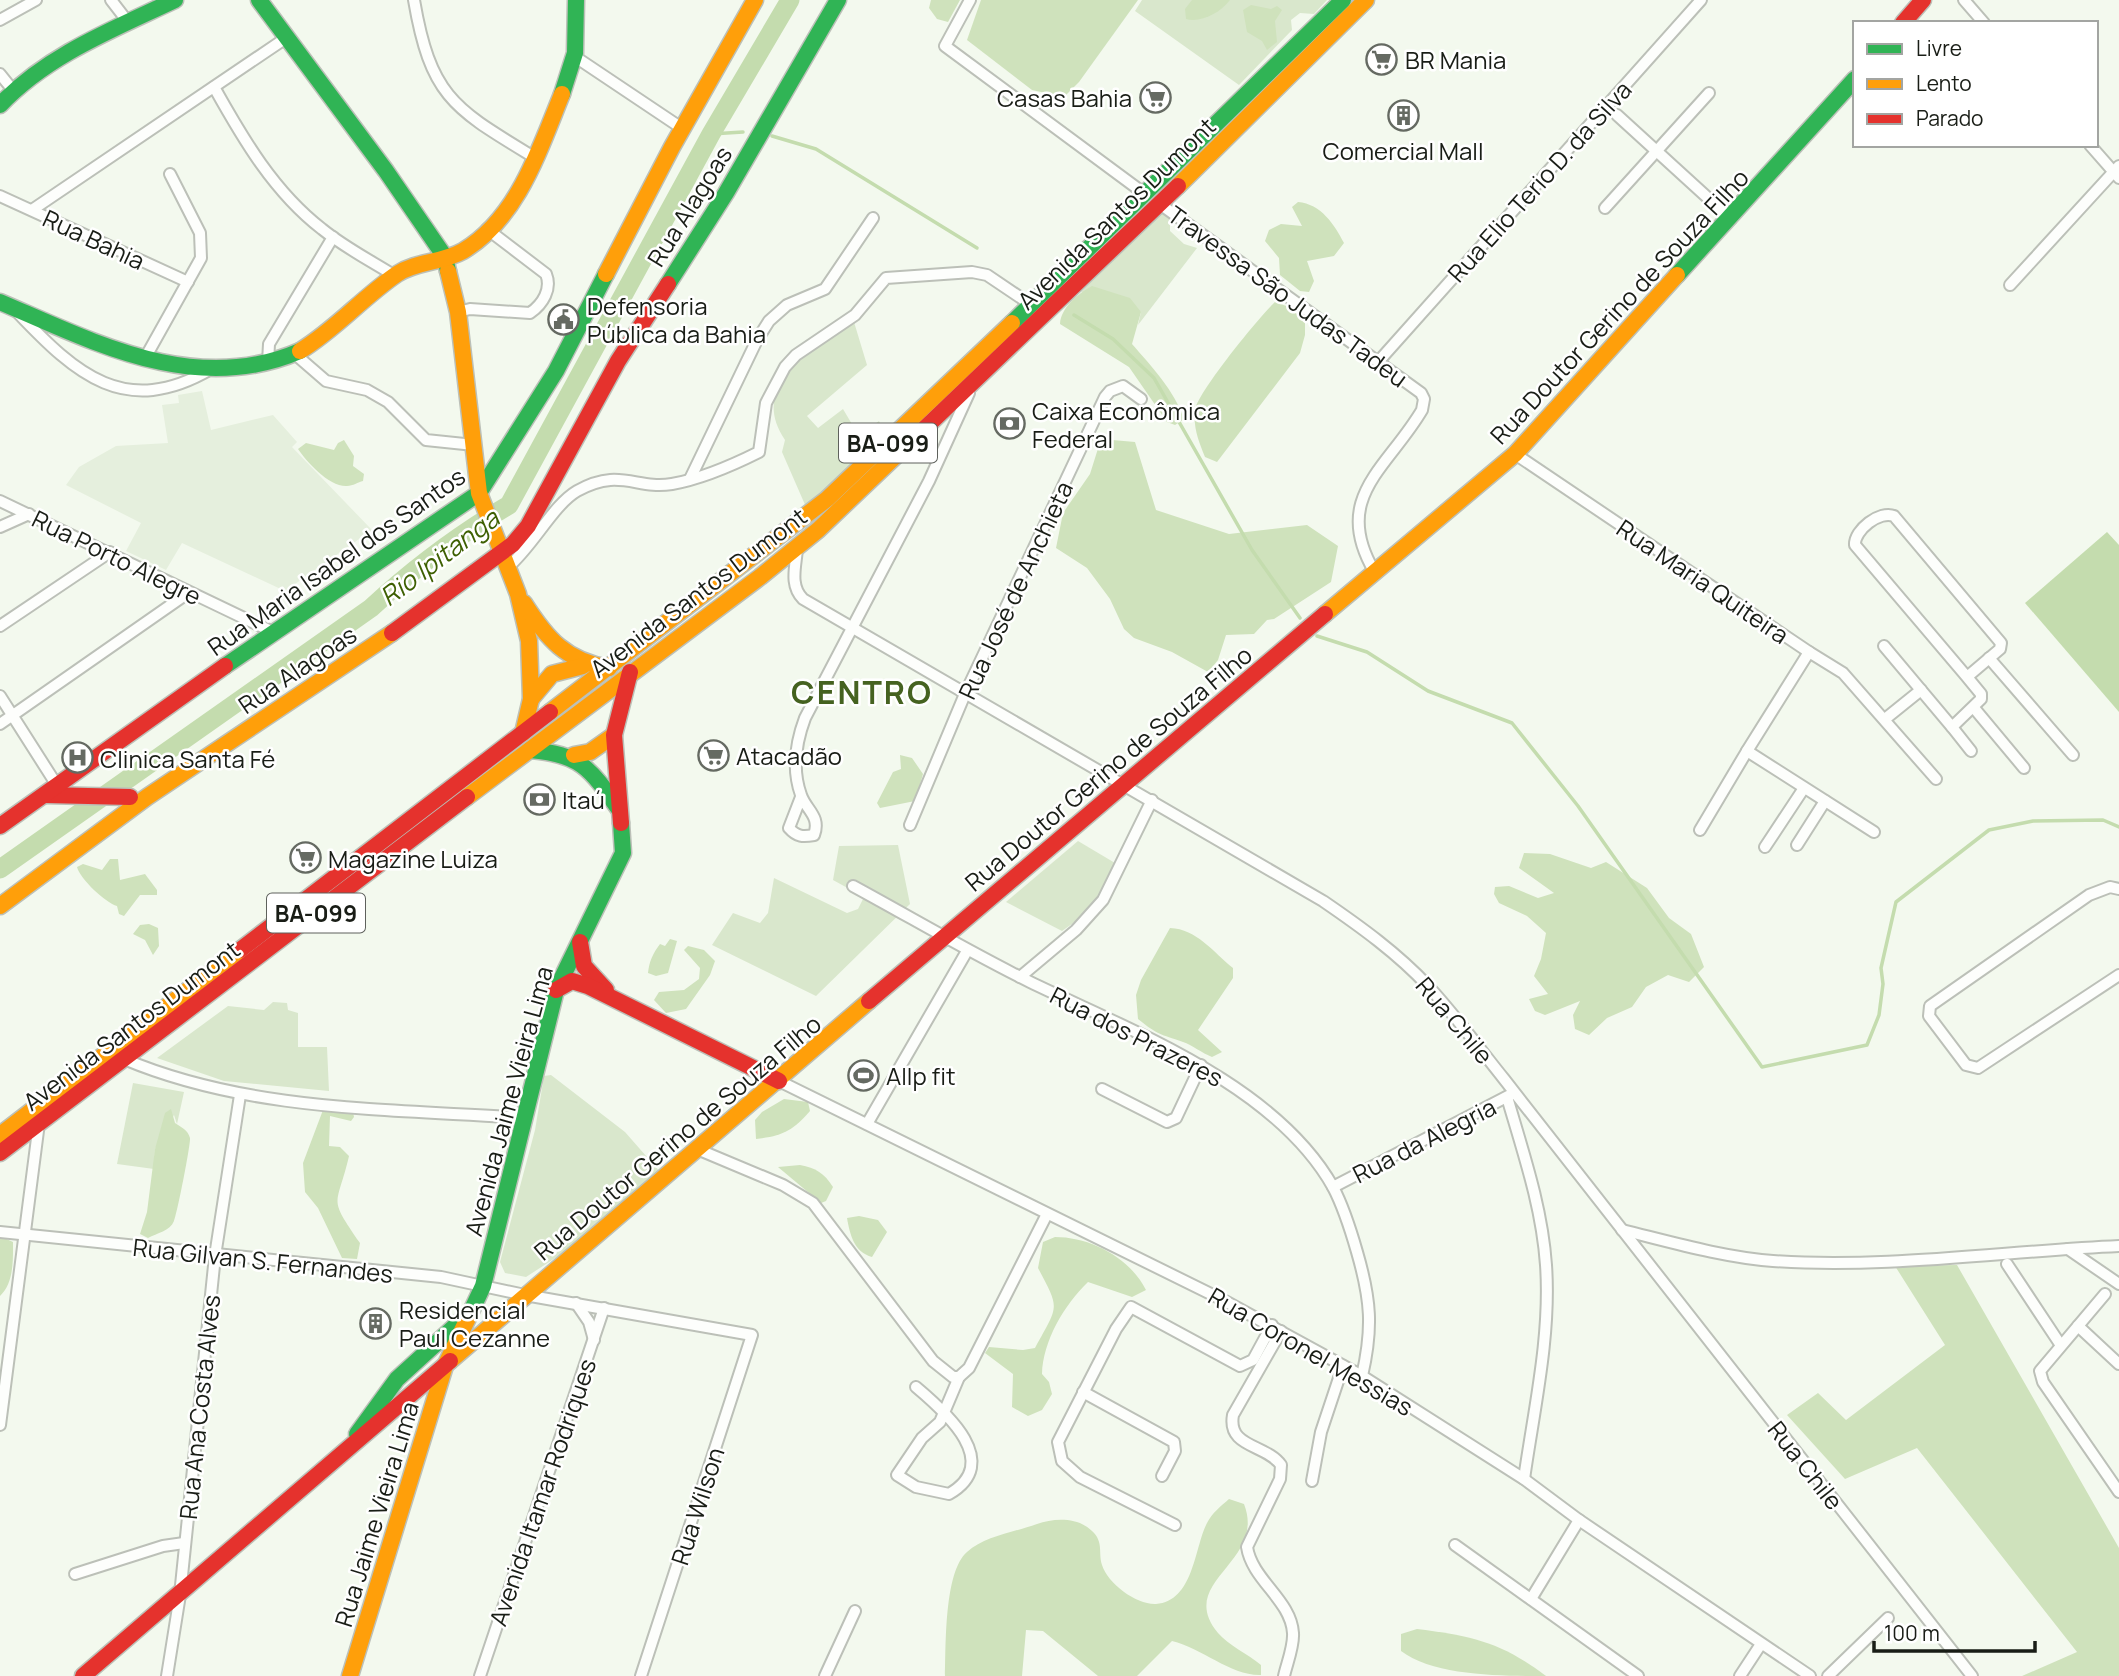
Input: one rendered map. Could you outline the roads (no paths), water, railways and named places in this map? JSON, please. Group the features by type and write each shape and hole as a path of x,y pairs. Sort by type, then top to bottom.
{"main road":[{"path":"0,105 12,89 128,22 175,0"},
{"path":"258,0 386,171 445,257 458,312 480,498 518,594 529,641 531,699 523,733"},
{"path":"7,305 144,360 211,369 268,362 296,355 335,328 395,276 422,261 462,252 487,229 522,188 537,159 574,56 576,0"},
{"name":"Rua Maria Isabel dos Santos","path":"0,826 56,792 273,632 480,498 556,371 682,129 755,0"},
{"name":"Rua Alagoas","path":"0,906 147,797 428,609 513,544 528,526 618,361 726,193 838,0"},
{"name":"Avenida Santos Dumont","path":"0,1135 827,499 1343,0"},
{"name":"Avenida Santos Dumont","path":"0,1153 797,547 1160,204 1366,0"},
{"path":"1905,21 1923,0"},
{"name":"Rua Doutor Gerino de Souza Filho","path":"83,1676 1123,783 1515,454 1731,219 1853,81"},
{"path":"518,594 557,649 585,665"},
{"path":"531,699 547,676 561,668 585,665 609,668"},
{"name":"Avenida Jaime Vieira Lima","path":"445,1366 483,1286 556,990 607,891 623,853 614,735 630,672"},
{"path":"530,750 574,755 590,752 614,735"},
{"path":"574,755 601,784 620,810"},
{"path":"56,792 147,797"},
{"path":"580,942 584,966 617,1000"},
{"path":"556,990 566,983 580,982 779,1081"},
{"name":"Rua Doutor Gerino de Souza Filho","path":"348,1448 374,1407 397,1380 470,1313"},
{"name":"Rua Jaime Vieira Lima","path":"350,1676 445,1366"}],"street":[{"path":"0,20 36,0"},
{"path":"111,0 128,22"},
{"path":"414,0 429,67 445,93 473,119 537,159"},
{"name":"Travessa São Judas Tadeu","path":"970,0 944,46 1145,194"},
{"path":"1964,0 1982,21"},
{"name":"Rua Elio Terio D. da Silva","path":"1378,362 1699,1"},
{"path":"32,210 286,38"},
{"path":"574,56 682,129"},
{"path":"0,74 12,89"},
{"path":"214,87 243,139 291,200 333,237 395,276"},
{"path":"1605,208 1709,93"},
{"path":"1617,116 1657,149 1731,219"},
{"path":"2010,285 2117,172 2092,147"},
{"path":"144,360 201,258 200,233 170,174"},
{"name":"Rua Bahia","path":"0,196 188,282"},
{"name":"Travessa São Judas Tadeu","path":"1160,204 1409,382 1424,399 1415,424 1370,479 1363,495 1359,519 1361,542 1374,571"},
{"path":"690,479 769,320 787,305 825,289 873,218"},
{"path":"458,312 470,309 530,313 547,291 549,283 546,274 487,229"},
{"path":"268,362 269,344 333,237"},
{"path":"502,553 542,531 560,504 585,487 615,479 671,484 759,452 766,403 785,367 796,355 855,315 886,278 972,272 987,275 1030,304"},
{"path":"7,305 59,356 103,384 121,390 150,391 170,388 211,369"},
{"path":"296,355 326,381 367,390 388,402 426,440 474,445"},
{"path":"801,797 810,807 816,823 814,835 805,837 798,836 789,828 801,797 796,757 799,736 929,481 975,381"},
{"name":"Rua José de Anchieta","path":"911,825 965,694 1105,397 1110,391 1122,386 1141,399"},
{"name":"Rua Maria Quiteira","path":"1515,454 1809,652 1700,830"},
{"name":"Rua Porto Alegre","path":"0,501 273,632"},
{"path":"0,527 29,514"},
{"path":"1952,727 1974,708 1981,699 1981,694 1855,545 1859,533 1881,514 1894,516 2000,640 2000,649 1967,677"},
{"name":"Rua Chile","path":"797,547 795,590 852,629 1123,783 1323,901 1370,933 1429,987 1511,1095 1622,1230 1972,1676"},
{"path":"0,626 110,552"},
{"path":"0,724 188,593"},
{"path":"1884,646 1971,751"},
{"path":"1809,652 1843,673 1936,779"},
{"path":"1989,658 2073,755"},
{"path":"1885,719 1921,690"},
{"path":"0,696 56,792"},
{"path":"1974,708 2024,768"},
{"path":"1747,751 1874,832"},
{"path":"1765,847 1804,788"},
{"path":"1020,977 1076,930 1103,900 1152,800"},
{"path":"1797,845 1825,801"},
{"name":"Rua dos Prazeres","path":"853,886 945,936 967,951 1201,1065 1244,1093 1273,1118 1307,1153 1333,1187 1352,1236 1370,1307 1371,1329 1362,1376"},
{"path":"2119,888 2110,887 2089,895 1930,1006 1929,1016 1966,1065 1978,1068 2119,975"},
{"path":"867,1124 967,951"},
{"path":"124,1059 164,1076 240,1095 326,1105 526,1118"},
{"path":"1102,1089 1167,1122 1176,1118 1201,1065"},
{"name":"Rua Coronel Messias","path":"779,1081 1277,1328 1362,1376 1524,1479 1579,1520 1810,1676"},
{"name":"Rua Ana Costa Alves","path":"167,1676 180,1595 215,1256 240,1095"},
{"path":"1511,1095 1536,1198 1546,1265 1544,1339 1524,1479"},
{"name":"Rua da Alegria","path":"1333,1187 1511,1095"},
{"path":"0,1425 39,1123"},
{"path":"697,1149 783,1185 813,1203 933,1361 953,1377 959,1377"},
{"path":"916,1387 944,1413 973,1455 972,1472 963,1486 949,1494 916,1487 897,1475 944,1413 959,1377 969,1368 1047,1214"},
{"path":"1622,1230 1758,1259 1833,1264 2119,1246"},
{"name":"Rua Gilvan S. Fernandes","path":"0,1232 441,1277 525,1295 752,1335"},
{"path":"2068,1249 2119,1284"},
{"path":"2007,1264 2060,1345"},
{"path":"2105,1294 2041,1366 2040,1376 2119,1492"},
{"path":"576,1303 589,1322 594,1340"},
{"path":"1175,1525 1080,1477 1062,1461 1058,1442 1083,1392 1131,1307 1240,1366 1250,1386"},
{"name":"Avenida Itamar Rodriques","path":"480,1676 604,1308"},
{"path":"2078,1326 2119,1364"},
{"path":"1240,1366 1254,1360 1277,1328"},
{"path":"1277,1328 1232,1422 1237,1437 1281,1465 1280,1479 1247,1547 1249,1560 1255,1571 1289,1616 1293,1634 1284,1676"},
{"name":"Rua Wilson","path":"641,1676 752,1335"},
{"path":"1312,1481 1321,1432 1343,1366"},
{"path":"1083,1392 1174,1442 1175,1451 1162,1476"},
{"path":"1531,1599 1579,1520"},
{"path":"75,1574 147,1550 184,1543"},
{"path":"1455,1545 1637,1676"},
{"path":"825,1676 855,1611"},
{"path":"1828,1676 1888,1618"},
{"path":"1740,1676 1761,1644"}],"waterway":[{"name":"Rio Ipitanga","path":"0,869 371,608 437,553 509,505 711,134 790,0"},
{"path":"711,134 743,132"},
{"path":"772,136 816,149 977,248"},
{"path":"1074,315 1113,339 1154,378 1252,550 1300,618"},
{"path":"1317,636 1367,652 1428,691 1512,723 1578,806 1762,1067 1867,1045 1879,1015 1883,984 1881,968 1896,902 1989,830 2033,821 2103,820 2119,827"}],"place":[{"name":"BR Mania","path":"1382,59"},
{"name":"Casas Bahia","path":"1155,97"},
{"name":"Comercial Mall","path":"1403,116"},
{"name":"Defensoria Pública da Bahia","path":"564,319"},
{"name":"Caixa Econômica Federal","path":"1009,424"},
{"name":"Atacadão","path":"713,755"},
{"name":"Clinica Santa Fé","path":"77,758"},
{"name":"Itaú","path":"539,799"},
{"name":"Magazine Luiza","path":"305,858"},
{"name":"Allp fit","path":"863,1075"},
{"name":"Residencial Paul Cezanne","path":"376,1323"}],"district":[{"name":"CENTRO","path":"862,692"}]}
